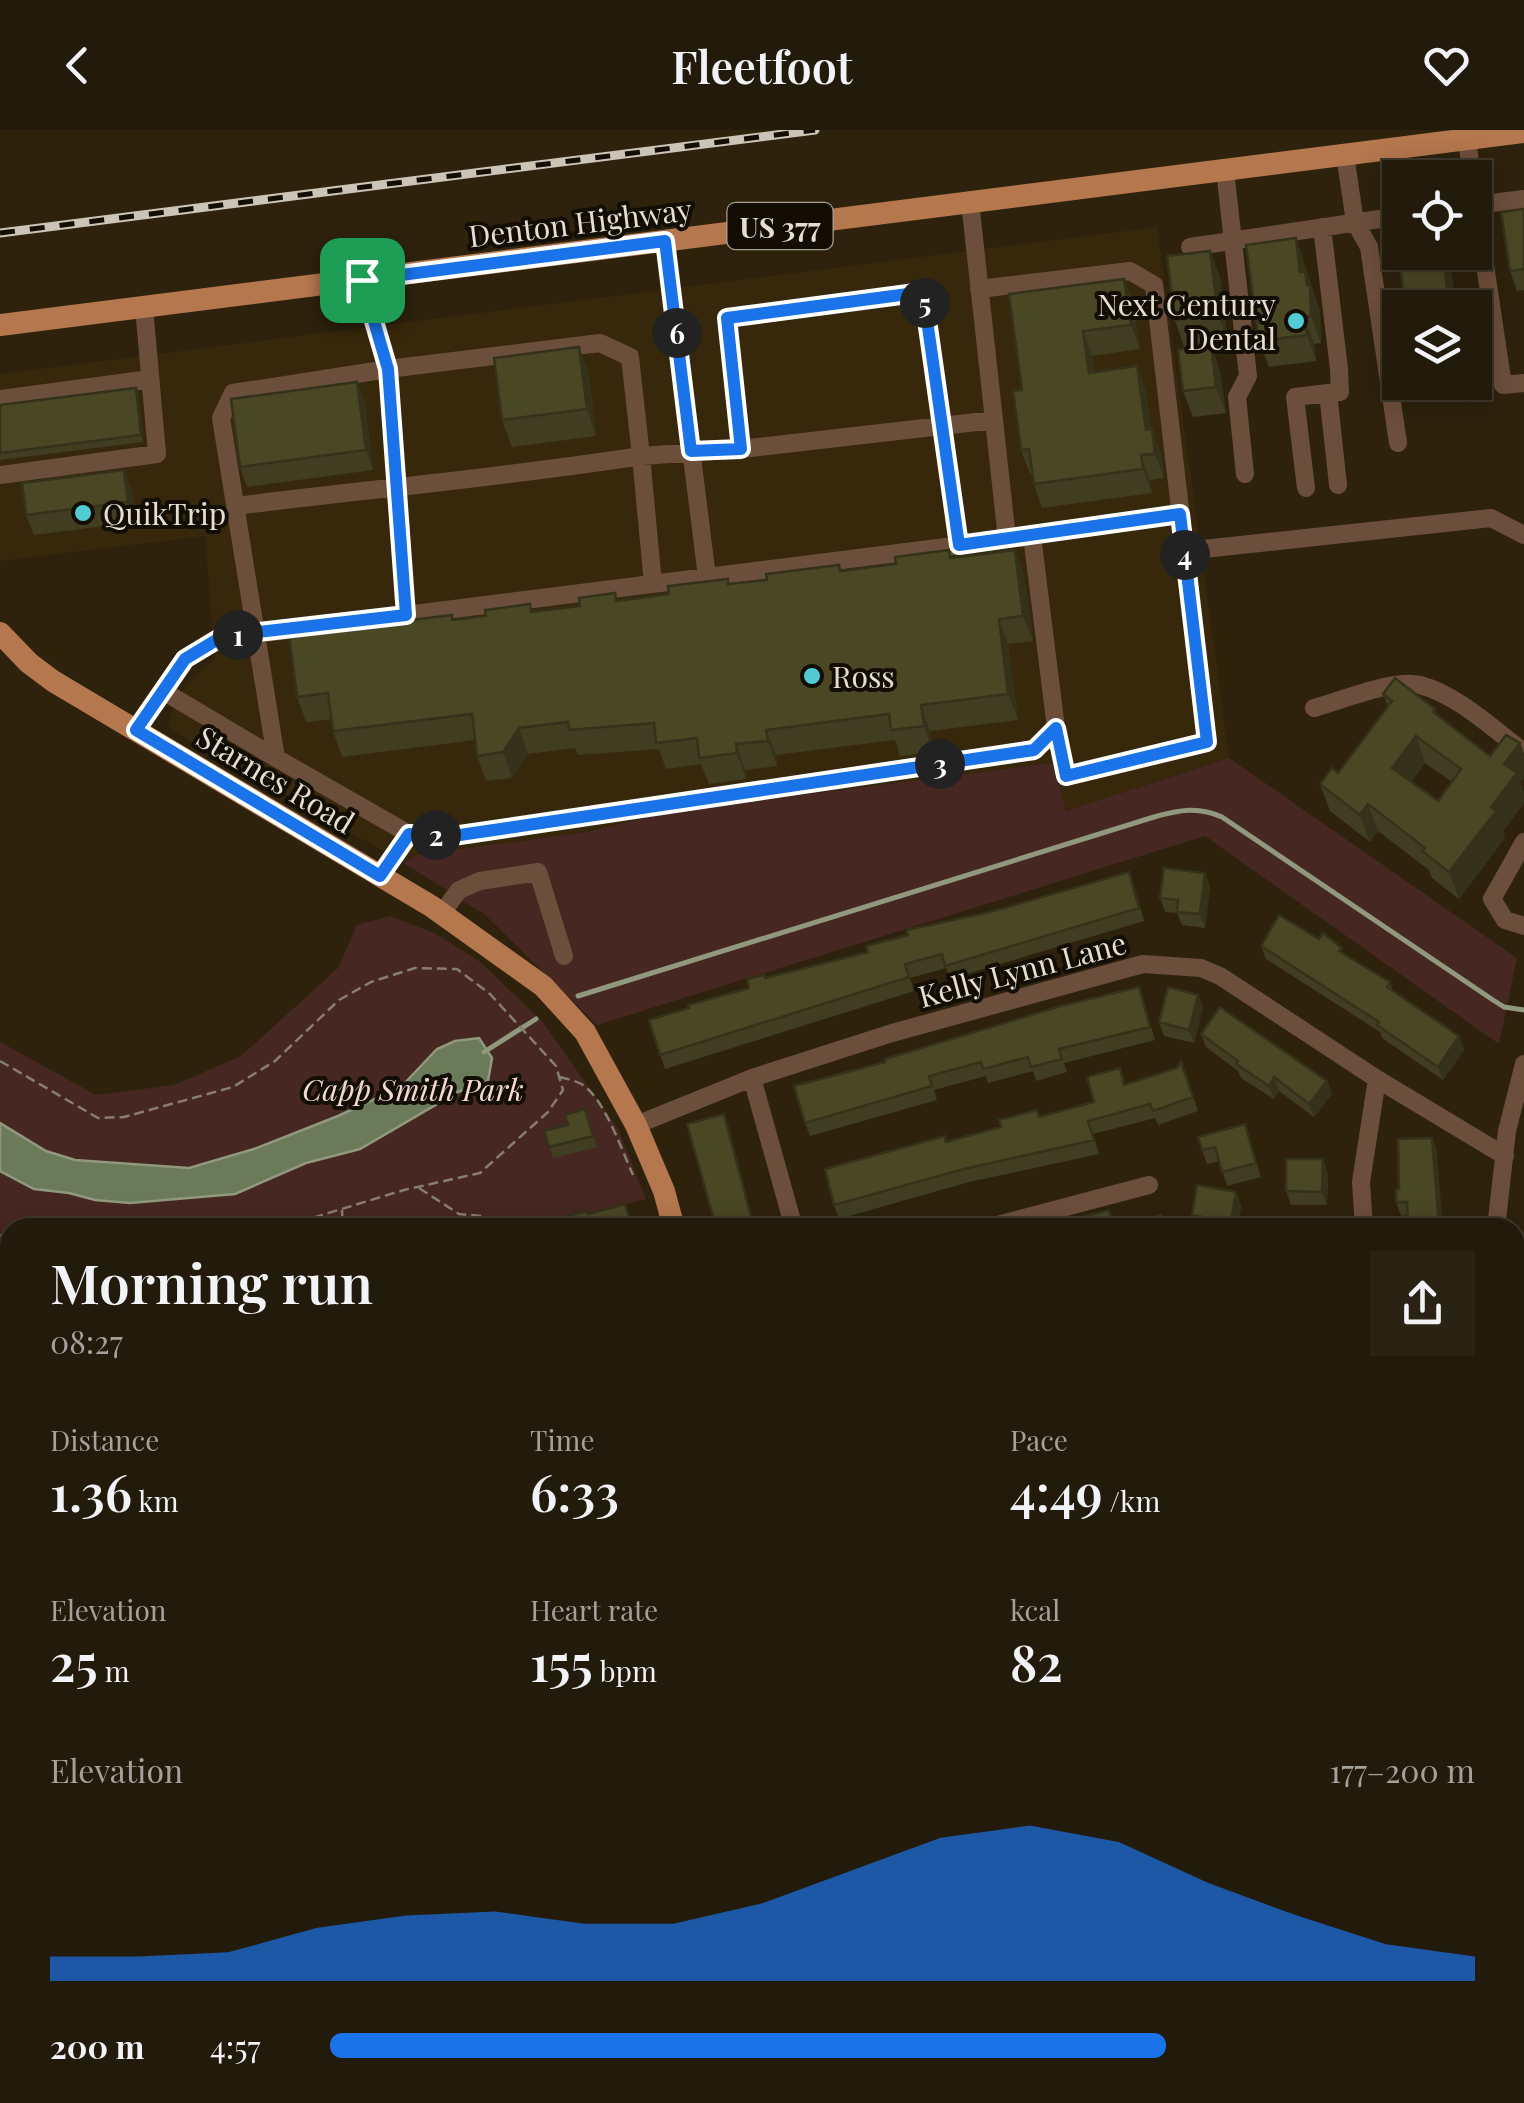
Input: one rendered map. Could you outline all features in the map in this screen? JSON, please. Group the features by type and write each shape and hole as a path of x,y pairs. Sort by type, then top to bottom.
{"main road":[{"name":"Denton Highway","path":"0,325 1524,132"},
{"name":"Starnes Road","path":"0,633 29,664 52,681 442,914 543,986 585,1032 636,1125 664,1190 671,1218"}],"street":[{"path":"1467,139 1470,160"},
{"path":"1345,155 1355,222 1369,247 1398,443"},
{"path":"1225,170 1248,376 1237,397 1245,474"},
{"path":"1492,202 1524,199"},
{"path":"970,202 1006,539"},
{"path":"1190,247 1382,218"},
{"path":"1306,488 1295,397 1340,392 1322,227"},
{"path":"665,241 708,577"},
{"path":"1485,270 1503,384 1524,383"},
{"path":"980,289 1130,271 1154,285 1207,742 1066,776 1056,728 1032,536"},
{"path":"362,280 388,369 406,615"},
{"path":"741,449 727,318 923,292 959,545"},
{"path":"0,474 157,454 144,307"},
{"path":"276,758 222,418 233,393 600,343 630,357 653,584"},
{"path":"0,398 150,379"},
{"path":"1328,393 1338,486"},
{"path":"236,506 397,486 449,484 641,456 741,449 994,420"},
{"path":"136,730 185,659 223,636 1032,536 1180,514"},
{"path":"1184,551 1491,518 1524,535"},
{"path":"1314,708 1384,688 1418,684 1457,702 1524,752"},
{"path":"163,691 409,834 453,836 1034,750 1056,728"},
{"path":"380,876 409,834"},
{"path":"1524,842 1492,899 1505,920 1524,926"},
{"path":"442,914 459,890 480,881 538,872 564,956"},
{"name":"Kelly Lynn Lane","path":"636,1125 752,1078 892,1033 1143,964 1201,968 1220,976 1504,1156"},
{"path":"1497,1218 1504,1156 1524,1064"},
{"path":"752,1078 791,1218"},
{"path":"1363,1218 1360,1182 1377,1079"},
{"path":"1023,1218 1149,1184"}],"path":[{"path":"0,1061 98,1118 124,1117 233,1087 274,1060 339,1000 371,982 414,968 456,969 499,1003 542,1050 556,1066 563,1090 548,1112 480,1173 312,1218"},
{"path":"559,1076 581,1084 591,1094 612,1126 633,1176"},
{"path":"418,1187 460,1214 482,1216"},
{"path":"341,1209 342,1218"}],"shaded area":[{"path":"1157,227 1229,758 1065,811 1051,763 669,812 587,832 417,855 404,863 168,728 176,697 215,658 205,536 0,561 0,374"},
{"path":"479,1038 492,1058 488,1081 458,1092 360,1149 306,1163 235,1194 130,1203 95,1200 34,1189 0,1171 0,1123 46,1151 75,1160 189,1168 254,1149 338,1116 401,1087 437,1049 455,1041"}],"green space":[{"path":"1229,758 1517,958 1499,1044 1205,836 597,1025 484,914 404,863 417,855 587,832 669,812 1052,763 1066,811"},
{"name":"Capp Smith Park","path":"390,916 434,933 478,960 542,1021 618,1129 646,1199 574,1218 0,1218 0,1042 96,1095 174,1085 241,1056 338,968 357,925"}],"building":[{"path":"1524,209 1524,269 1510,271 1501,212"},
{"name":"Next Century Dental","path":"1296,238 1300,272 1305,271 1307,285 1310,284 1311,316 1304,317 1307,335 1259,341 1246,245"},
{"path":"1210,251 1218,315 1175,320 1167,256"},
{"path":"1401,270 1445,270 1447,290 1403,290"},
{"path":"1124,279 1131,325 1083,331 1089,373 1137,366 1146,430 1152,429 1155,454 1141,455 1143,469 1034,484 1029,449 1021,450 1013,391 1022,390 1009,294"},
{"path":"1211,344 1216,387 1183,391 1178,350"},
{"path":"579,347 587,409 502,420 494,358"},
{"path":"357,382 366,450 240,467 231,399"},
{"name":"QuikTrip","path":"136,388 141,435 0,453 0,405"},
{"path":"124,470 128,502 26,515 22,483"},
{"path":"949,550 950,558 1015,550 1023,616 999,619 1008,694 921,705 924,726 891,730 889,714 766,730 768,741 736,744 737,753 699,758 697,738 656,743 654,723 569,730 568,722 519,728 503,752 477,756 472,714 333,731 328,693 297,697 289,635 452,615 452,620 486,616 485,610 530,604 531,612 580,606 579,598 615,593 616,601 669,594 668,586 728,579 728,584 767,580 766,574 839,565 840,571 896,564 895,557"},
{"path":"1395,678 1490,756 1506,735 1520,743 1504,764 1517,773 1491,807 1496,811 1449,872 1368,804 1360,815 1320,784 1332,768 1338,773 1392,701 1383,694","holes":["1416,736 1461,769 1438,801 1392,768"]},
{"path":"1164,868 1205,873 1200,914 1177,912 1178,900 1160,898"},
{"path":"1129,872 1139,908 945,966 942,954 905,964 909,977 660,1055 649,1020 749,988 747,979 868,952 866,946 908,935 907,930 990,912"},
{"path":"1279,915 1319,939 1323,933 1342,948 1339,951 1390,982 1387,987 1459,1036 1438,1067 1377,1025 1379,1022 1261,946"},
{"path":"1139,987 1150,1027 1059,1049 1062,1059 1031,1067 1028,1057 983,1069 981,1062 929,1076 932,1086 805,1123 794,1086 885,1062 1061,1006"},
{"path":"1168,987 1198,995 1189,1030 1159,1022"},
{"path":"1220,1007 1327,1081 1309,1104 1274,1077 1269,1086 1201,1034"},
{"path":"1181,1062 1193,1097 1153,1111 1150,1104 1088,1121 1094,1140 964,1169 834,1205 825,1169 945,1136 946,1142 1001,1127 999,1120 1037,1110 1039,1117 1094,1102 1087,1077 1120,1068 1124,1085 1177,1068"},
{"path":"585,1109 593,1136 549,1147 544,1131 568,1125 565,1115"},
{"path":"724,1114 751,1218 713,1218 687,1124"},
{"path":"1245,1124 1256,1163 1222,1172 1215,1147 1202,1150 1198,1137"},
{"path":"1432,1138 1438,1218 1408,1218 1407,1202 1396,1202 1398,1139"},
{"path":"1286,1159 1323,1159 1322,1192 1286,1191"},
{"path":"1197,1185 1236,1192 1232,1218 1192,1215"},
{"path":"625,1204 629,1218 559,1218 587,1211 588,1214"},
{"path":"1109,1210 1111,1218 1079,1218"}],"waterway":[{"path":"578,996 1154,817 1197,810 1222,817 1504,1007 1524,1010"},
{"path":"484,1052 536,1019"}],"railway":[{"path":"0,233 815,130"}],"place":[{"name":"Next Century Dental","path":"1296,321"},
{"name":"QuikTrip","path":"83,513"},
{"name":"Ross","path":"812,676"}],"route":[{"path":"665,241 691,451 741,449 727,318 923,292 959,545 1180,514 1207,742 1066,776 1056,728 1034,750 453,836 409,834 380,876 136,730 185,659 223,636 406,615 388,369 362,280 665,241"}]}
